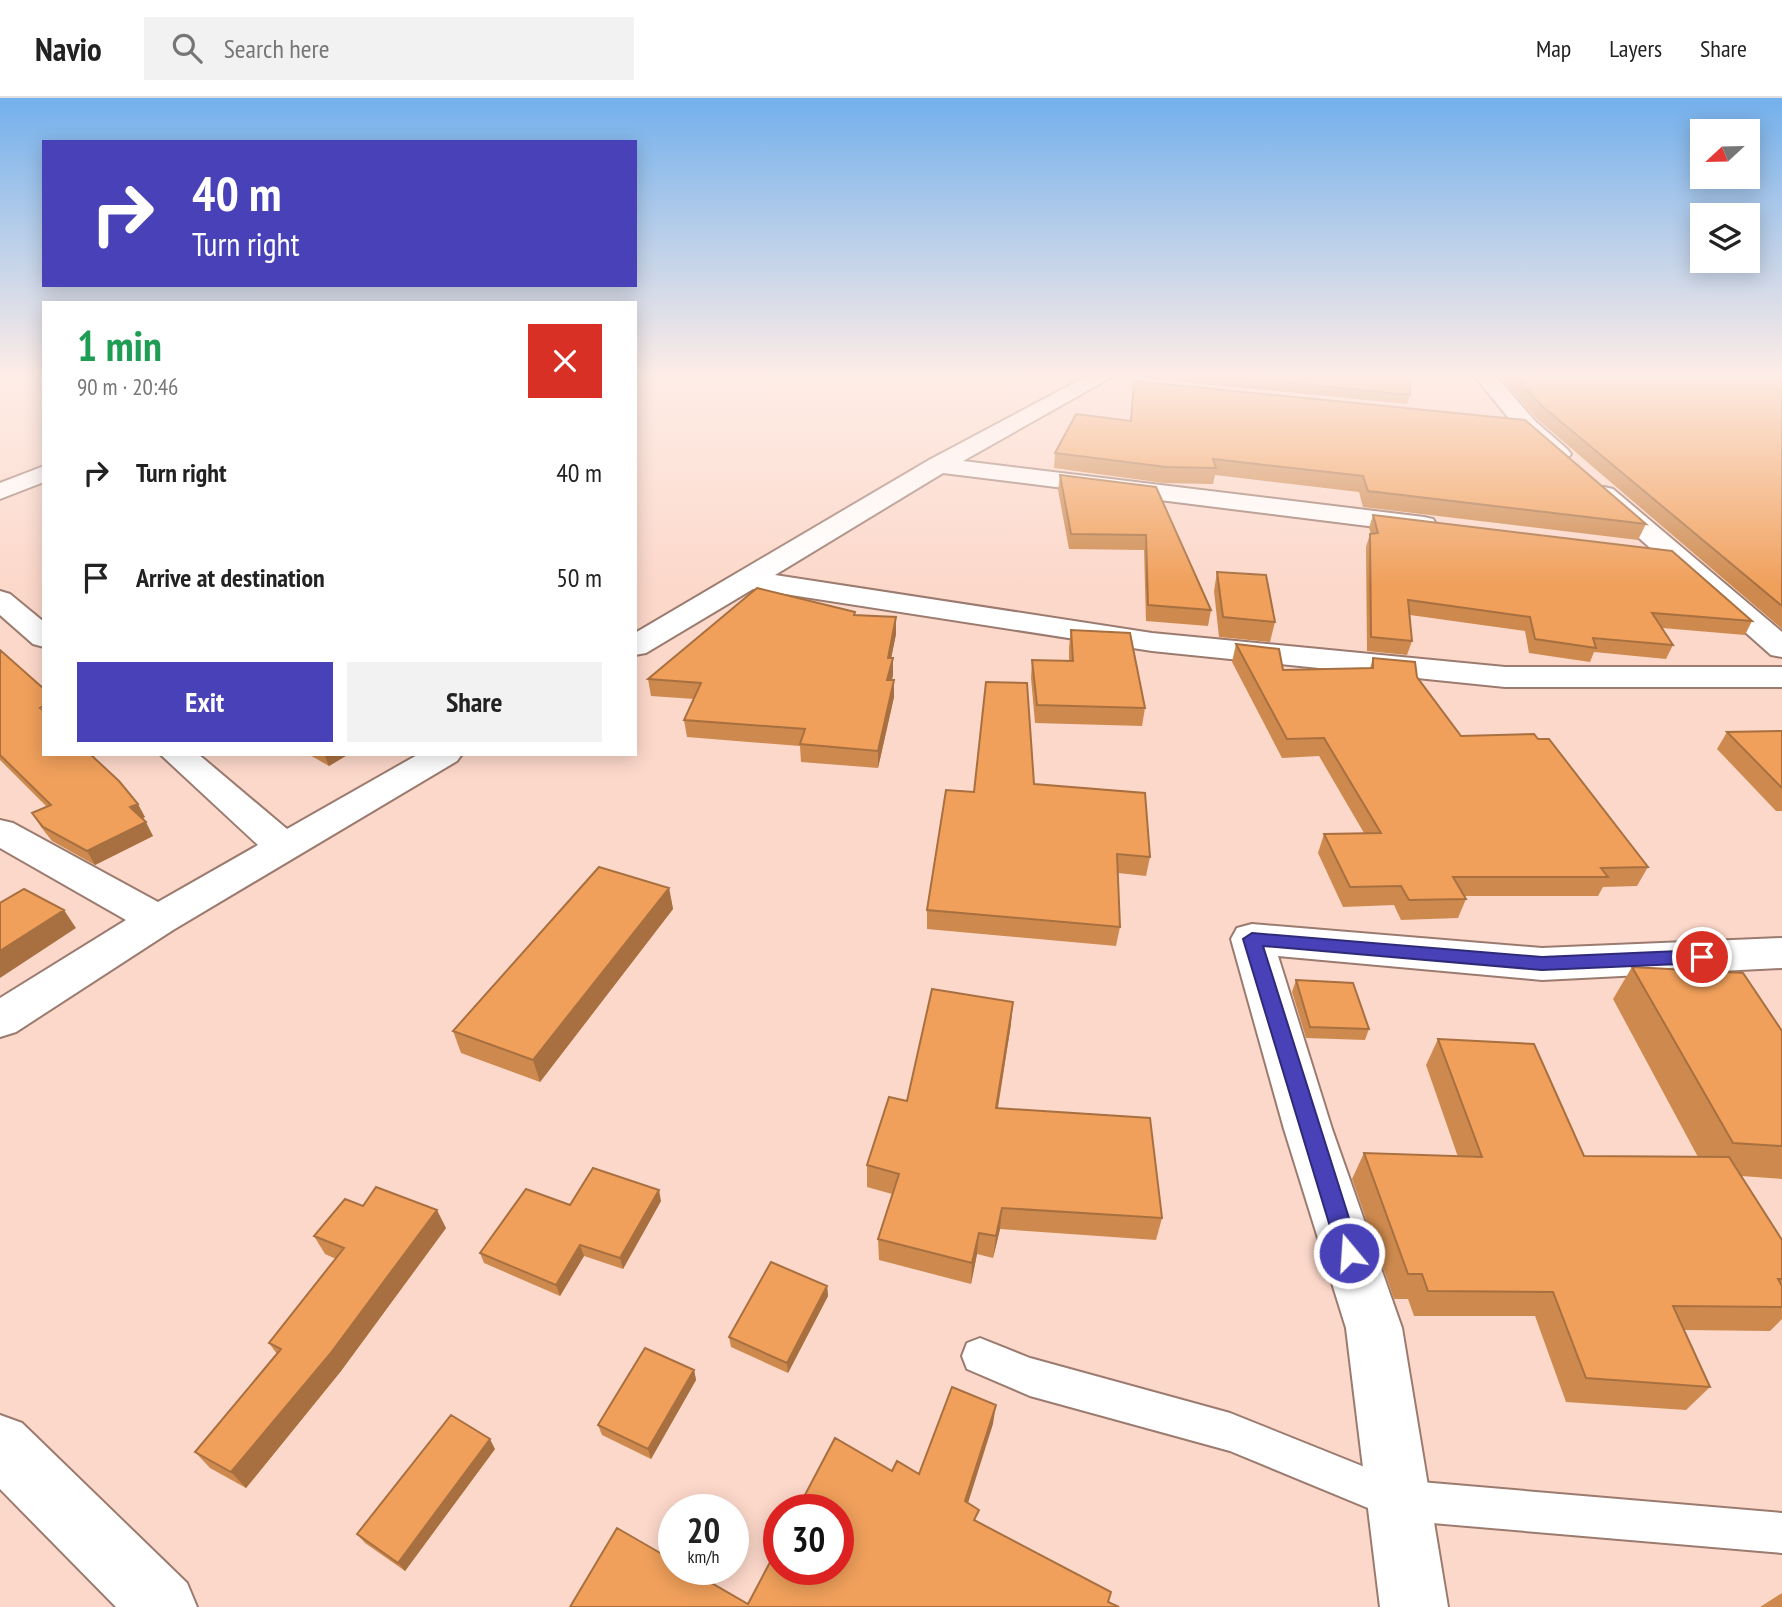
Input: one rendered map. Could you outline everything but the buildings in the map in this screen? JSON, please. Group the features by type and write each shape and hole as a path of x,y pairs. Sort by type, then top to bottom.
{"street":[{"path":"637,645 752,580 937,464 974,444"},
{"path":"1548,444 1782,648"},
{"path":"937,464 1455,528"},
{"path":"0,492 42,474"},
{"path":"1632,550 1673,555"},
{"path":"752,580 1152,642 1505,677 1782,677"},
{"path":"0,600 42,636"},
{"path":"179,756 283,846"},
{"path":"0,1020 158,920 441,756"},
{"path":"0,832 158,920"},
{"path":"1414,1607 1374,1328 1308,1129 1252,939 1542,964 1782,953"},
{"path":"0,1445 163,1607"}],"lane":[{"path":"980,1356 1030,1377 1230,1432 1398,1500 1782,1533"}],"route":[{"path":"1349,1253 1308,1129 1284,1040 1252,939 1542,964 1702,957"}]}
